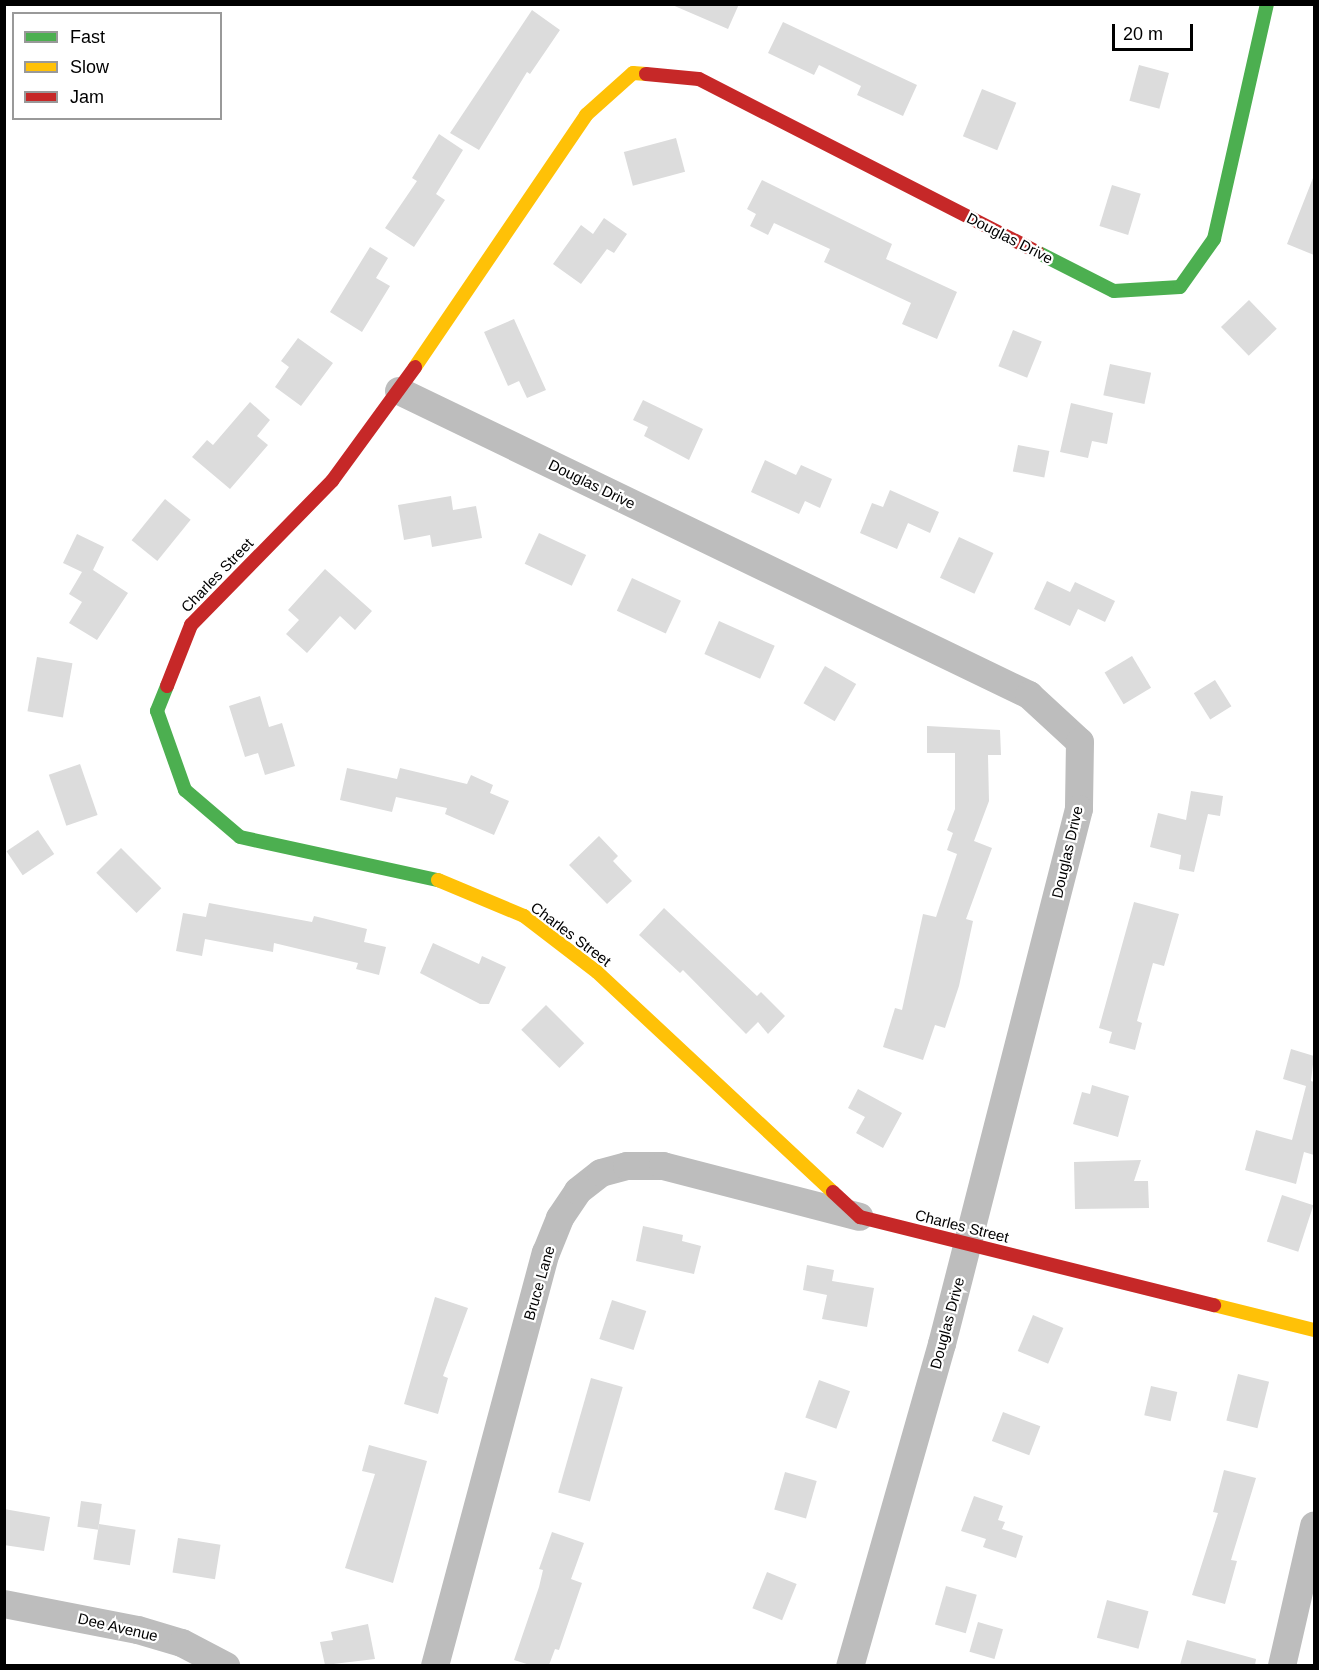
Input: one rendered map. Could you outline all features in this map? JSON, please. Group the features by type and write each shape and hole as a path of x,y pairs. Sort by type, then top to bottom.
{"street":[{"name":"Douglas Drive","path":"850,1665 968,1245 1079,809 1080,742 1029,695 399,391 586,115 633,73 699,80 1114,291 1180,287 1214,239 1267,4"},
{"name":"Charles Street","path":"399,391 332,481 191,625 157,711 185,790 240,837 436,879 524,916 597,972 860,1216 968,1245 1314,1330"},
{"name":"Bruce Lane","path":"435,1665 546,1253 560,1218 578,1191 601,1173 627,1166 663,1166 860,1216"},
{"path":"1282,1665 1314,1526"},
{"name":"Dee Avenue","path":"4,1604 138,1629 182,1643 226,1665"}],"building":[{"path":"670,4 739,4 728,29"},
{"path":"532,10 560,30 530,74 527,72 479,150 450,133"},
{"path":"783,22 917,85 903,116 857,95 861,86 819,65 814,75 768,53"},
{"path":"1139,65 1169,73 1159,109 1129,101"},
{"path":"982,89 1016,103 997,150 963,136"},
{"path":"439,134 463,150 436,194 445,200 414,247 385,228 417,181 412,178"},
{"path":"676,138 685,172 633,186 624,152"},
{"path":"1314,178 1314,255 1287,244"},
{"path":"762,180 892,244 886,259 957,292 937,339 902,324 911,303 824,262 830,249 774,223 768,235 750,226 756,214 747,209"},
{"path":"1112,185 1141,194 1128,235 1099,226"},
{"path":"604,218 627,234 614,253 607,249 581,284 553,264 581,225 593,234"},
{"path":"370,247 388,258 376,278 390,286 362,332 330,312"},
{"path":"1249,300 1277,329 1249,356 1221,327"},
{"path":"514,319 546,390 527,398 519,381 508,386 484,332"},
{"path":"1013,330 1042,342 1027,378 998,366"},
{"path":"298,338 333,363 301,406 275,387 289,367 281,361"},
{"path":"1110,364 1151,373 1144,404 1103,395"},
{"path":"643,400 703,429 689,460 644,436 648,427 633,420"},
{"path":"250,402 270,420 257,436 268,445 230,489 192,457 207,440 213,445"},
{"path":"1071,403 1113,413 1107,444 1092,441 1088,458 1060,452"},
{"path":"1018,445 1049,451 1044,478 1013,472"},
{"path":"765,460 796,475 801,465 832,479 820,508 805,501 799,514 751,492"},
{"path":"890,490 939,512 930,533 908,523 897,549 860,533 872,503 883,507"},
{"path":"451,496 453,510 476,506 482,538 432,547 430,535 404,540 398,505"},
{"path":"165,499 191,520 157,561 132,540"},
{"path":"539,533 586,555 572,586 525,564"},
{"path":"77,534 104,547 93,570 128,593 97,640 69,623 82,602 69,594 82,572 63,563"},
{"path":"959,537 993,553 974,594 940,578"},
{"path":"325,569 372,611 355,630 340,616 307,653 286,634 299,620 288,610"},
{"path":"632,578 681,601 666,633 617,611"},
{"path":"1047,581 1070,592 1075,582 1115,601 1105,622 1078,609 1070,626 1034,609"},
{"path":"719,621 775,646 760,679 704,654"},
{"path":"1132,656 1151,688 1124,704 1105,672"},
{"path":"37,657 72,663 63,717 27,711"},
{"path":"825,666 856,684 835,721 804,703"},
{"path":"1215,680 1231,706 1210,720 1194,693"},
{"path":"260,696 269,727 282,723 295,766 265,775 258,753 245,757 229,706"},
{"path":"927,726 1000,730 1001,755 988,755 989,801 974,841 992,848 966,919 973,921 959,986 945,1028 935,1025 923,1060 883,1047 895,1008 902,1010 923,914 936,917 957,854 947,850 953,833 947,830 955,809 955,753 927,753"},
{"path":"80,764 98,815 66,826 49,775"},
{"path":"347,768 397,779 400,768 467,784 471,775 493,785 490,793 509,801 494,835 445,814 447,808 396,797 392,812 340,800"},
{"path":"1191,791 1223,796 1220,816 1208,814 1194,872 1179,869 1181,855 1150,847 1158,813 1186,820"},
{"path":"38,830 54,854 23,875 6,851"},
{"path":"599,836 618,856 613,861 632,881 607,904 569,865"},
{"path":"121,848 161,888 137,913 96,873"},
{"path":"1134,902 1179,914 1164,966 1153,963 1137,1021 1142,1023 1135,1050 1109,1043 1112,1032 1099,1028"},
{"path":"209,903 312,922 314,916 367,929 364,942 386,947 379,975 356,969 358,963 274,943 273,952 205,939 202,956 176,951 183,913 206,917"},
{"path":"664,908 757,996 761,992 785,1016 768,1034 758,1022 746,1034 683,970 680,973 639,935"},
{"path":"433,943 479,964 482,956 506,967 489,1004 480,1004 420,973"},
{"path":"546,1005 584,1043 559,1068 521,1030"},
{"path":"1291,1049 1314,1056 1311,1081 1314,1082 1314,1155 1304,1152 1296,1184 1245,1170 1256,1130 1292,1140 1306,1086 1283,1079"},
{"path":"1092,1085 1129,1096 1118,1137 1073,1124 1082,1092 1090,1094"},
{"path":"858,1089 902,1113 883,1148 856,1133 865,1117 848,1108"},
{"path":"1141,1160 1134,1181 1148,1181 1149,1208 1075,1209 1074,1162"},
{"path":"1282,1195 1313,1205 1298,1252 1267,1242"},
{"path":"643,1226 683,1235 682,1241 701,1246 694,1274 636,1261"},
{"path":"807,1265 834,1270 832,1281 874,1288 867,1327 822,1319 827,1295 803,1290"},
{"path":"435,1297 468,1308 443,1376 448,1378 438,1414 404,1404"},
{"path":"612,1300 646,1311 634,1350 599,1339"},
{"path":"1033,1315 1063,1328 1048,1364 1018,1351"},
{"path":"1238,1374 1269,1382 1257,1428 1226,1421"},
{"path":"591,1378 623,1387 590,1501 558,1492"},
{"path":"819,1380 850,1391 836,1429 805,1418"},
{"path":"1151,1386 1177,1392 1171,1421 1144,1415"},
{"path":"1003,1412 1040,1426 1029,1455 992,1441"},
{"path":"369,1445 427,1461 393,1583 345,1568 375,1474 362,1471"},
{"path":"1224,1470 1256,1478 1231,1560 1237,1561 1225,1604 1192,1595 1218,1513 1213,1512"},
{"path":"785,1472 817,1481 806,1519 774,1509"},
{"path":"974,1496 1003,1506 998,1520 1005,1522 1002,1529 1023,1536 1016,1558 983,1547 986,1539 961,1531"},
{"path":"81,1501 102,1504 98,1530 77,1527"},
{"path":"4,1509 50,1517 44,1551 4,1545"},
{"path":"99,1524 136,1530 130,1565 93,1560"},
{"path":"552,1532 584,1543 571,1579 582,1583 559,1650 555,1649 549,1665 530,1665 514,1660 539,1587 543,1570 539,1569"},
{"path":"178,1538 220,1545 215,1579 173,1573"},
{"path":"767,1572 797,1584 782,1620 752,1608"},
{"path":"946,1586 977,1595 966,1633 935,1624"},
{"path":"1107,1600 1149,1611 1138,1649 1097,1638"},
{"path":"978,1622 1003,1629 994,1659 969,1652"},
{"path":"368,1624 375,1659 325,1665 320,1642 333,1640 331,1632"},
{"path":"1187,1640 1256,1659 1255,1665 1180,1665"}],"traffic: fast":[{"path":"1037,252 1114,291 1180,287 1214,239 1267,4"},
{"path":"167,686 157,711 185,790 240,837 438,880"}],"traffic: slow":[{"path":"415,367 586,115 633,73 646,74"},
{"path":"438,880 524,916 597,972 833,1192"},
{"path":"1214,1305 1314,1330"}],"traffic: jam":[{"path":"646,74 699,79 1037,252"},
{"path":"167,686 191,625 332,481 415,367"},
{"path":"833,1192 860,1217 1214,1305"}]}
